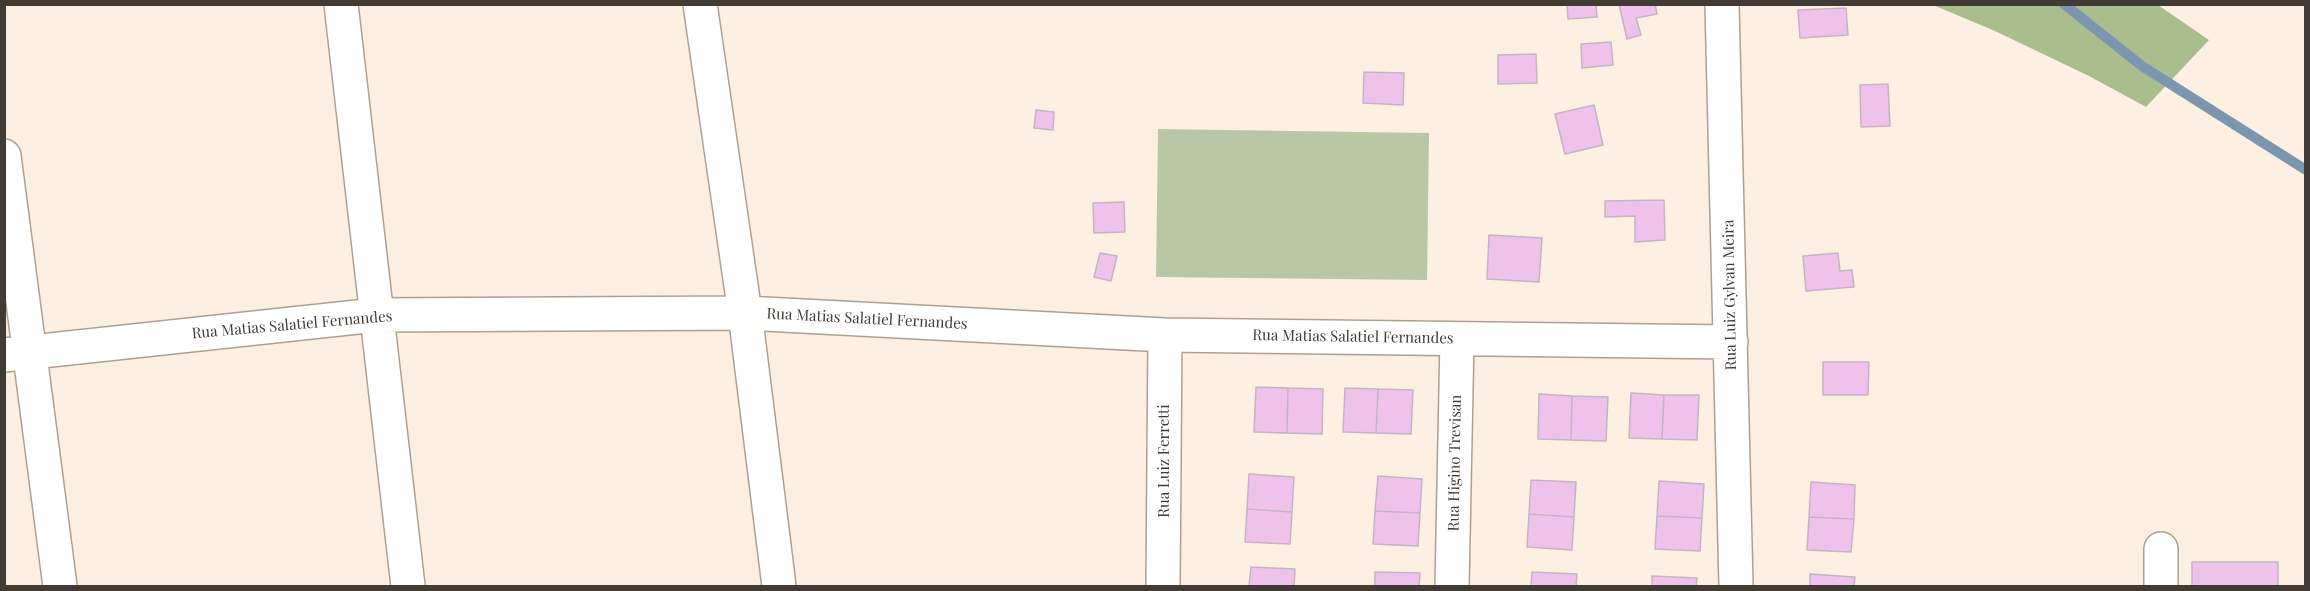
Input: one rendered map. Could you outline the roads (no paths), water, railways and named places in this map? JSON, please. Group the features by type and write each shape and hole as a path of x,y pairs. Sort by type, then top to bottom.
{"street":[{"path":"341,4 408,586"},
{"path":"700,4 746,313 779,586"},
{"name":"Rua Luiz Gylvan Meira","path":"1722,4 1736,586"},
{"path":"4,156 17,353 60,586"},
{"name":"Rua Matias Salatiel Fernandes","path":"17,353 376,315 746,313 1165,335 1731,342"},
{"name":"Rua Luiz Ferretti","path":"1163,586 1165,335"},
{"name":"Rua Higino Trevisan","path":"1452,586 1457,339"},
{"path":"2161,549 2161,586"}],"waterway":[{"path":"2064,4 2142,66 2306,170"}]}
